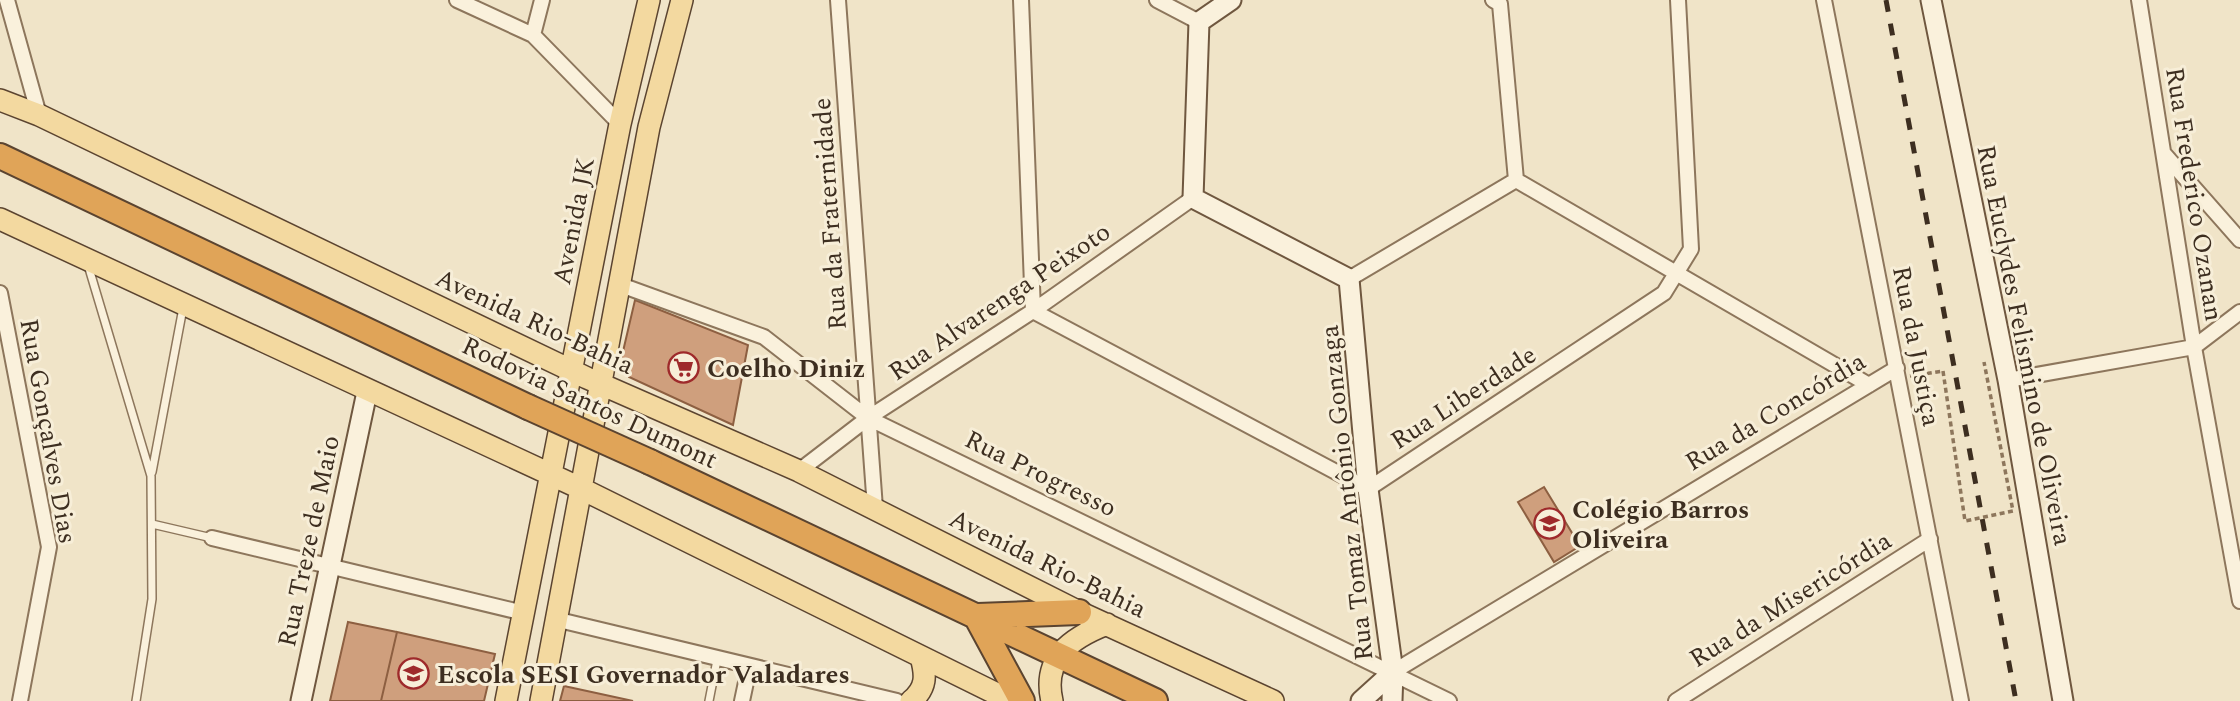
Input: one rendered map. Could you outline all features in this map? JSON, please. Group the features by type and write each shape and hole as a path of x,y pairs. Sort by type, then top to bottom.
{"highway":[{"name":"Rodovia Santos Dumont","path":"0,156 527,407 650,462 1155,701"},
{"path":"1022,701 976,616 1079,612"}],"main road":[{"name":"Avenida JK","path":"506,701 620,124 649,0"},
{"path":"541,701 649,127 682,0"},
{"name":"Avenida Rio-Bahia","path":"0,100 39,115 573,371 799,471 1079,612 1271,700"},
{"path":"0,219 367,392 582,489 1011,701"},
{"path":"1052,701 1048,682 1058,656 1078,635 1107,624"},
{"path":"911,701 919,695 925,682 921,657"}],"street":[{"path":"7,0 7,29 39,115"},
{"path":"457,0 533,36 620,124"},
{"path":"533,36 542,0"},
{"name":"Rua da Fraternidade","path":"838,0 875,508"},
{"path":"1021,0 1033,311 1368,489"},
{"path":"1157,0 1199,22"},
{"path":"1199,22 1231,0"},
{"name":"Rua Liberdade","path":"1368,489 1664,293 1691,249 1678,0"},
{"name":"Rua da Justiça","path":"1824,0 1961,701"},
{"name":"Rua Euclydes Felismino de Oliveira","path":"1931,0 2008,380 2063,701"},
{"name":"Rua Frederico Ozanan","path":"2139,0 2194,348 2240,601"},
{"path":"1499,1 1516,180"},
{"path":"1199,22 1193,198 1349,278 1516,180"},
{"path":"2165,155 2240,240"},
{"path":"1516,180 1869,385"},
{"name":"Rua Alvarenga Peixoto","path":"799,471 869,418 1033,311 1193,198"},
{"name":"Rua Tomaz Antônio Gonzaga","path":"1349,278 1368,489 1393,672 1392,701"},
{"name":"Rua Progresso","path":"618,284 764,337 869,418 1449,701"},
{"name":"Rua Gonçalves Dias","path":"0,293 50,547 20,701"},
{"path":"2008,380 2194,348 2240,312"},
{"name":"Rua da Concórdia","path":"1361,701 1393,672 1869,385 1898,373"},
{"name":"Rua Treze de Maio","path":"301,701 327,568 367,392"},
{"path":"2223,516 2240,532"},
{"path":"212,538 327,568 524,613"},
{"name":"Rua da Misericórdia","path":"1676,701 1930,539"},
{"path":"558,620 749,668 897,701"},
{"path":"742,701 749,668"}],"lane":[{"path":"87,261 151,476"},
{"path":"136,701 152,599 151,476 183,304"},
{"path":"152,524 212,538"},
{"path":"709,701 718,660"}],"path":[{"path":"1898,373 1943,371 1965,521 2013,511 1984,362"}],"building":[{"name":"Coelho Diniz","path":"635,300 748,345 733,425 629,377 621,360"},
{"name":"Colégio Barros Oliveira","path":"1544,487 1580,546 1554,562 1518,502"},
{"path":"348,622 397,632 381,701 330,701"},
{"path":"397,632 495,654 484,701 381,701"},
{"path":"564,686 633,701 560,701"}],"railway":[{"path":"1886,0 2016,701"}],"place":[{"name":"Coelho Diniz","path":"684,368"},
{"name":"Colégio Barros Oliveira","path":"1549,524"},
{"name":"Escola SESI Governador Valadares","path":"414,674"}]}
